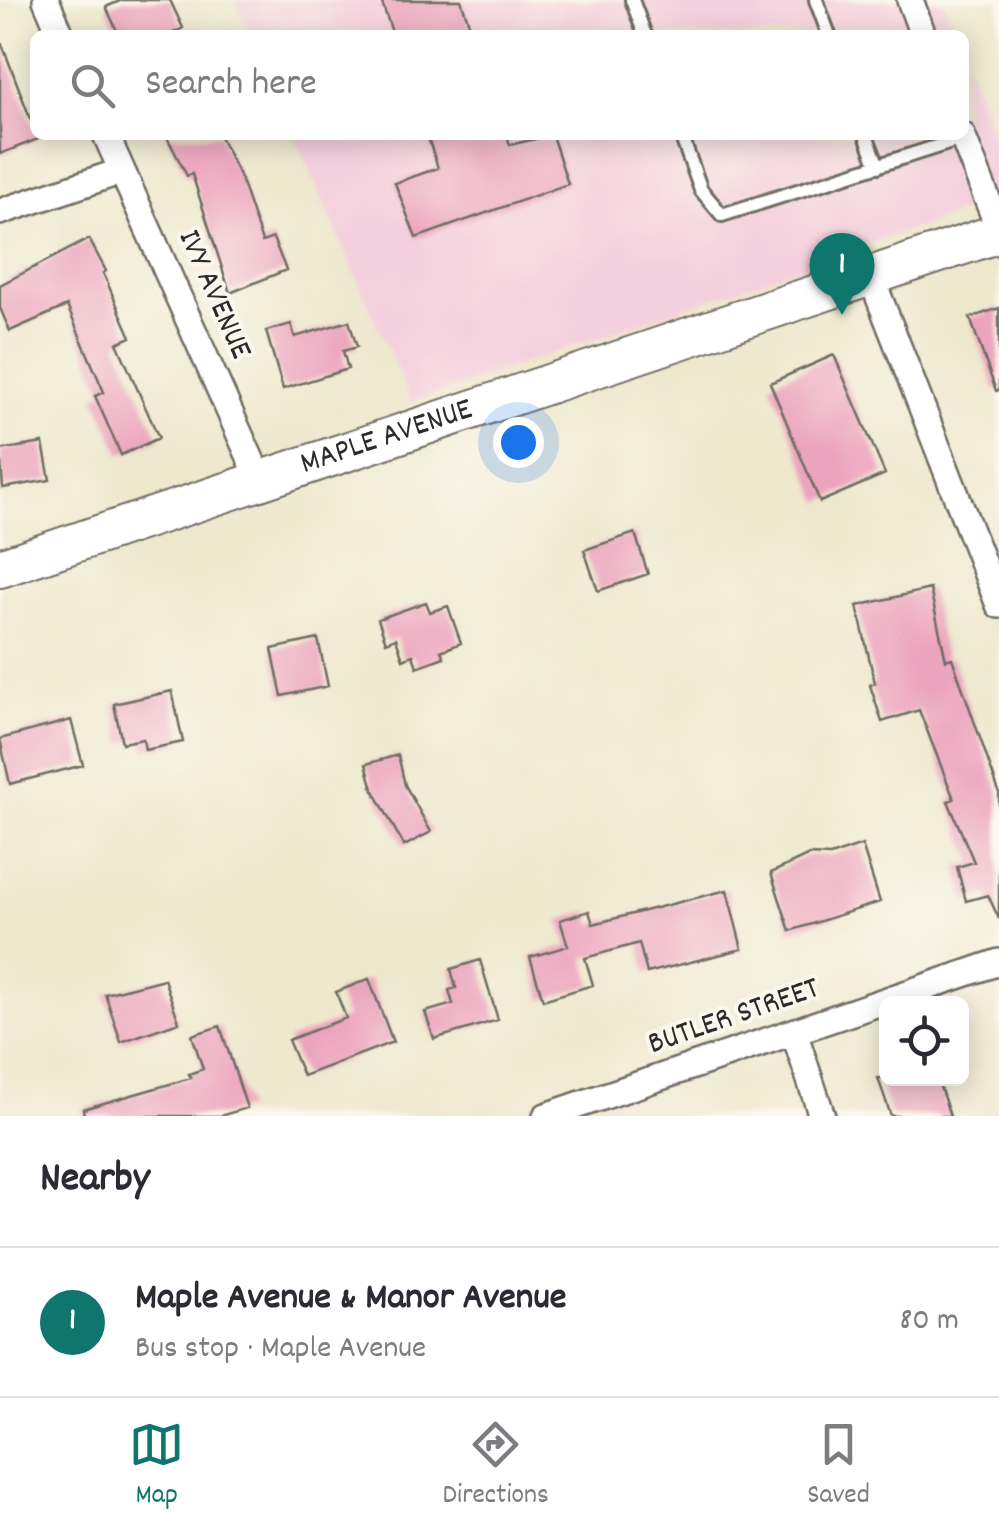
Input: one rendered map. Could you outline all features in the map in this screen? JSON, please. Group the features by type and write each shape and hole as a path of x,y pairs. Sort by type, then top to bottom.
{"main road":[{"name":"MAPLE AVENUE","path":"0,568 999,231"}],"street":[{"path":"46,0 59,30"},
{"path":"910,0 921,30"},
{"name":"IVY AVENUE","path":"108,140 261,482"},
{"path":"964,140 999,231"},
{"path":"0,212 122,171"},
{"path":"871,276 999,605"},
{"name":"BUTLER STREET","path":"546,1116 999,962"},
{"path":"794,1032 822,1116"}],"lane":[{"path":"632,0 643,30"},
{"path":"816,0 827,30"},
{"path":"683,140 701,190 722,215 954,140"},
{"path":"868,140 878,166"}],"shaded area":[{"path":"235,0 943,0 954,30 248,30"},
{"path":"969,70 999,151 999,199 411,402 296,140 969,140"}],"building":[{"path":"122,0 170,0 183,28 117,30 106,7"},
{"path":"381,0 461,0 471,30 391,30"},
{"path":"0,45 30,118 30,140 35,140 0,154"},
{"path":"169,140 222,140 240,177 262,242 273,238 286,270 230,293 192,174 187,176"},
{"path":"429,140 508,140 510,145 554,140 568,184 416,238 395,183 438,168"},
{"path":"89,239 106,271 103,273 131,337 117,343 159,438 121,455 95,396 104,392 67,306 10,331 0,308 0,285"},
{"path":"999,308 999,390 996,391 970,318"},
{"path":"349,321 357,347 343,351 348,369 283,389 266,331 291,324 295,337"},
{"path":"834,355 885,474 820,502 770,383"},
{"path":"43,443 50,480 3,488 0,450"},
{"path":"635,533 648,574 598,591 584,550"},
{"path":"930,589 946,660 952,658 999,792 999,919 988,895 966,901 957,867 974,862 948,801 954,799 919,710 882,722 870,685 875,683 857,606"},
{"path":"426,602 430,612 448,606 461,643 441,651 444,657 417,667 413,655 403,659 396,638 386,642 378,619"},
{"path":"318,639 328,686 282,696 272,649"},
{"path":"172,691 183,742 145,750 143,739 122,743 114,704"},
{"path":"71,720 83,765 10,784 0,739"},
{"path":"398,755 405,785 431,832 404,846 373,789 366,764"},
{"path":"862,845 880,902 790,931 771,873 809,855 830,856"},
{"path":"727,890 742,949 647,973 639,943 585,958 593,985 543,1000 530,957 568,946 560,920 589,911 593,924"},
{"path":"480,960 498,1020 434,1039 425,1012 453,1004 449,990 456,988 451,969"},
{"path":"164,979 179,1022 121,1042 105,994"},
{"path":"369,979 393,1042 303,1076 288,1040 346,1018 336,992"},
{"path":"220,1026 247,1108 220,1116 84,1116 83,1109 191,1078 189,1074 203,1069 192,1035"},
{"path":"881,1086 940,1086 950,1116 891,1116"}],"place":[{"name":"Maple Avenue & Manor Avenue","path":"842,315"}]}
